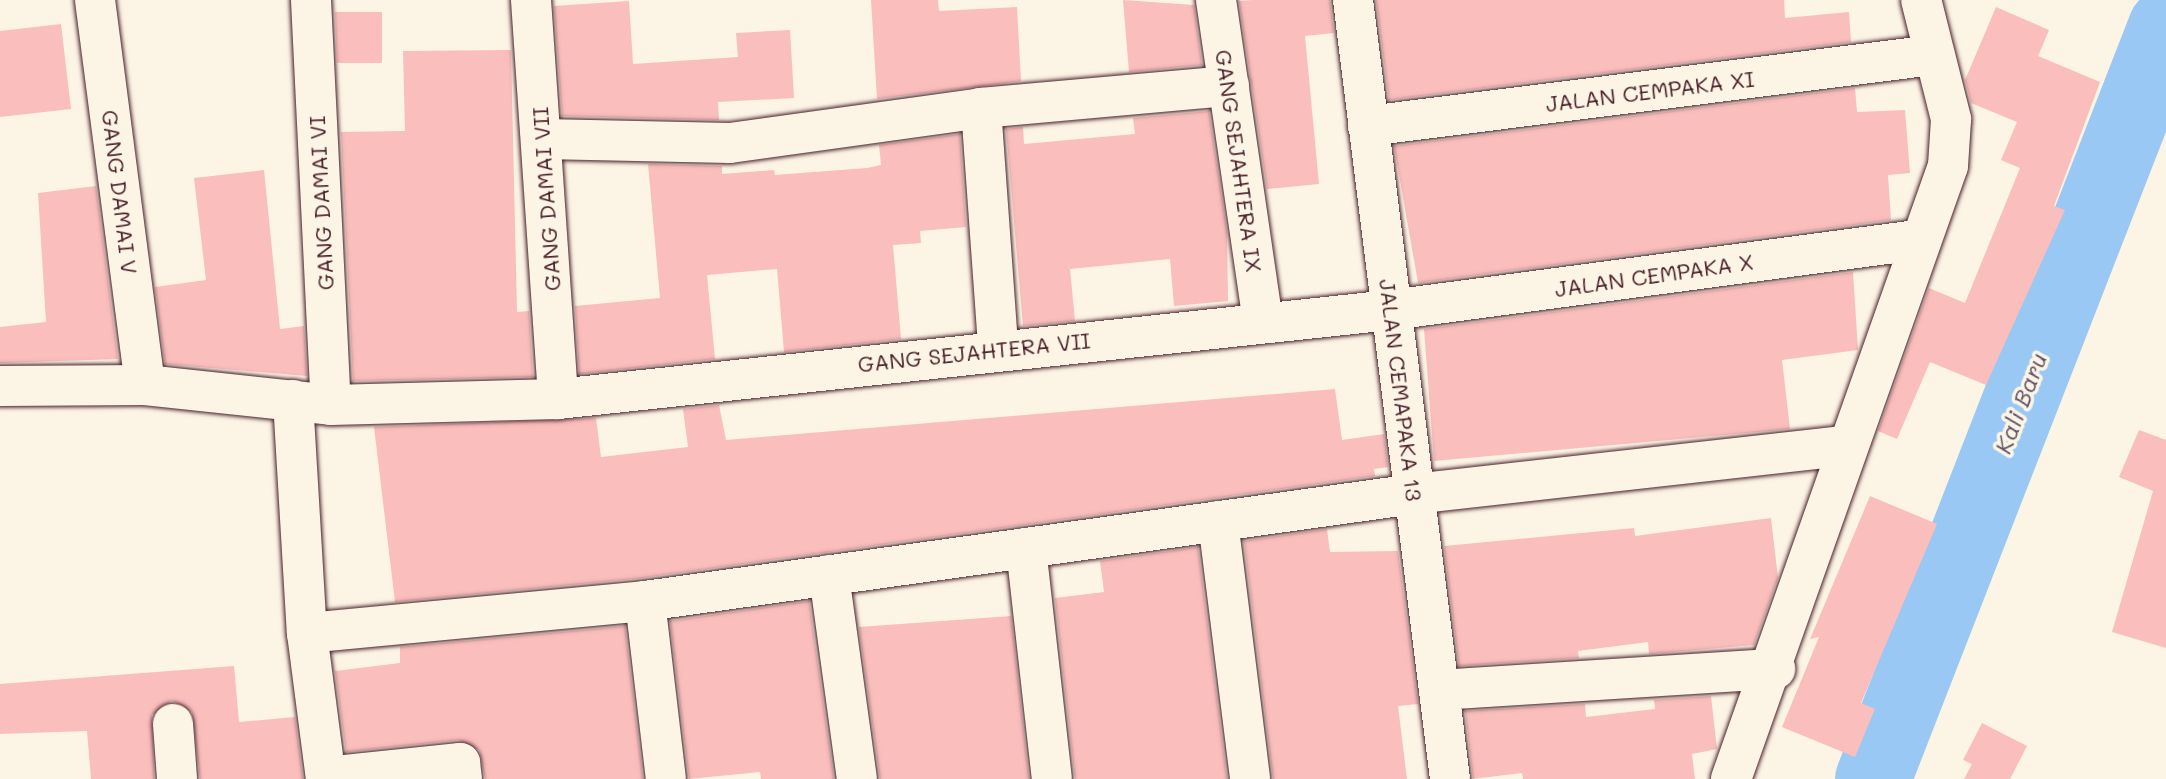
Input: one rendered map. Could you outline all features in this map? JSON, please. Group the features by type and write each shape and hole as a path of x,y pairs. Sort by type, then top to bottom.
{"street":[{"name":"GANG DAMAI V","path":"95,0 145,385"},
{"name":"GANG DAMAI VI","path":"311,0 312,402 307,633 326,778"},
{"name":"GANG DAMAI VII","path":"531,0 543,139 558,399"},
{"name":"GANG SEJAHTERA IX","path":"1216,0 1263,322"},
{"name":"JALAN CEMAPAKA 13","path":"1353,0 1450,779"},
{"path":"1731,779 1775,669 1844,446 1950,143 1921,0"},
{"name":"JALAN CEMPAKA XI","path":"1368,126 1933,55"},
{"path":"543,139 730,143 981,108 1229,86"},
{"path":"981,108 998,348"},
{"name":"JALAN CEMPAKA X","path":"1391,310 1917,240"},
{"name":"GANG SEJAHTERA VII","path":"0,386 145,385 312,402 558,399 998,348 1391,310"},
{"path":"307,633 645,601 1414,494 1844,446"},
{"path":"1218,521 1250,779"},
{"path":"1026,548 1052,779"},
{"path":"829,575 857,779"},
{"path":"645,601 666,779"},
{"path":"1439,690 1775,669"},
{"path":"173,724 177,779"},
{"path":"326,778 460,763 462,779"}],"building":[{"path":"871,0 938,0 939,11 1017,7 1021,81 877,99"},
{"path":"1123,0 1194,5 1202,65 1129,72"},
{"path":"1330,0 1334,33 1305,36 1319,184 1267,189 1239,1"},
{"path":"1376,0 1784,0 1785,18 1849,12 1851,42 1389,100"},
{"path":"629,1 633,64 738,57 736,33 790,30 794,98 718,102 719,120 562,116 554,6"},
{"path":"1996,7 2049,30 2038,56 2100,82 2054,206 2065,210 1986,385 1930,362 1897,439 1878,431 1929,288 1965,303 2020,168 2001,160 2017,122 1971,103 1965,80"},
{"path":"335,12 382,12 382,63 337,63"},
{"path":"61,24 71,109 0,117 0,31"},
{"path":"511,50 517,312 529,311 533,377 353,381 341,132 405,131 403,51"},
{"path":"1855,88 1857,112 1905,110 1910,173 1888,175 1891,220 1418,283 1394,146"},
{"path":"1209,111 1227,232 1228,301 1174,306 1170,259 1070,269 1075,321 1023,326 1006,129 1023,127 1024,144 1135,134 1133,118"},
{"path":"960,134 966,227 920,231 921,243 893,245 901,339 784,352 777,269 707,275 715,359 579,374 575,306 660,298 648,164 722,166 722,174 774,170 775,175 867,168 881,165 879,145"},
{"path":"264,170 280,329 304,326 307,376 165,364 155,287 206,280 194,178"},
{"path":"96,186 118,359 0,363 0,327 46,322 38,193"},
{"path":"1853,272 1858,350 1782,360 1790,429 1434,461 1424,329"},
{"path":"1335,389 1342,440 1384,434 1388,467 1374,469 1375,476 642,578 395,602 374,427 596,418 601,457 688,447 683,409 719,405 726,440"},
{"path":"2139,430 2166,440 2166,648 2112,632 2153,491 2119,477"},
{"path":"1870,496 1937,524 1861,703 1875,709 1855,757 1782,727 1819,637 1810,639"},
{"path":"1771,518 1778,578 1754,645 1649,654 1648,642 1578,651 1579,658 1459,666 1444,546 1634,528 1635,536"},
{"path":"1327,529 1330,552 1398,551 1418,704 1398,706 1407,779 1273,779 1244,541"},
{"path":"1198,547 1227,779 1075,779 1055,598 1104,592 1100,561"},
{"path":"809,601 834,779 761,779 760,772 689,779 670,621"},
{"path":"1011,616 1029,779 880,779 859,627"},
{"path":"625,626 643,779 485,779 479,750 458,740 346,752 335,671 400,663 400,647"},
{"path":"234,666 239,722 295,717 303,779 200,779 192,712 172,701 152,715 154,779 91,779 87,731 0,734 0,684"},
{"path":"1711,696 1717,749 1692,754 1695,779 1523,779 1522,773 1473,779 1465,711 1585,704 1586,717 1655,709 1654,700"},
{"path":"1982,723 2027,746 2010,779 1964,779 1972,764 1963,760"}],"waterway":[{"name":"Kali Baru","path":"1873,779 2166,27"}]}
